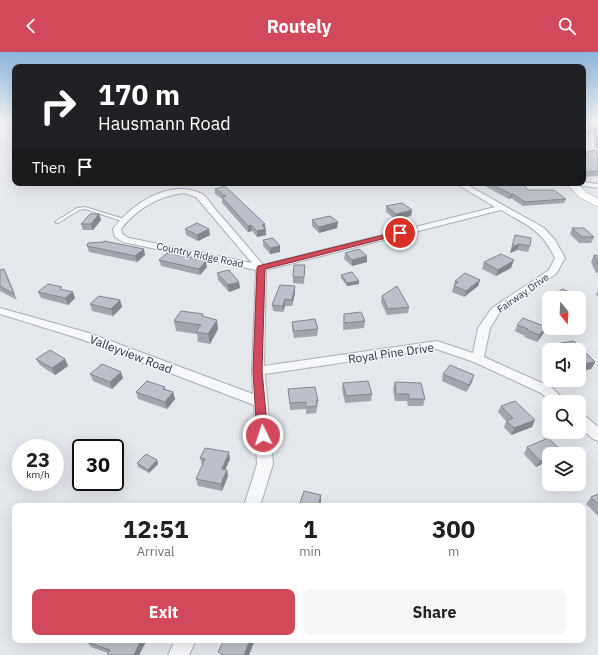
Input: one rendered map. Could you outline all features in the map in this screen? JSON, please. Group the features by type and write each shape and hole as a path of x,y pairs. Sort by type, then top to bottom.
{"main road":[{"path":"574,186 583,195 598,204"}],"street":[{"path":"586,184 598,186"},
{"name":"Fairway Drive","path":"464,186 540,230 552,242 560,258 553,272 496,310 484,328 478,359"},
{"name":"Country Ridge Road","path":"184,191 199,194 261,268 126,240 118,235 117,229 123,220 132,212 163,195 184,191"},
{"path":"253,503 265,464 258,371 261,268 501,208"},
{"name":"Valleyview Road","path":"0,311 85,336 136,357 261,402"},
{"name":"Royal Pine Drive","path":"258,371 437,345 478,359 546,390 552,395"},
{"path":"586,425 598,435"},
{"path":"178,655 184,643"}],"lane":[{"path":"57,222 78,209 85,208 123,220"}],"building":[{"path":"596,150 598,158 598,171 586,172 586,152"},
{"path":"225,186 265,224 262,225 266,229 257,231 251,225 248,226 222,197 226,196 215,189"},
{"path":"495,186 525,186 528,190 554,190 566,199 525,202"},
{"path":"402,203 412,210 396,214 386,206"},
{"path":"90,214 99,214 91,224 81,224"},
{"path":"330,216 338,222 319,227 312,220"},
{"path":"197,223 209,229 197,235 185,229"},
{"path":"572,228 584,228 594,237 582,237"},
{"path":"515,235 531,238 530,246 519,244 512,247"},
{"path":"273,238 280,246 270,248 263,240"},
{"path":"104,241 144,249 135,256 87,246 88,243"},
{"path":"359,249 367,256 352,260 345,253"},
{"path":"167,253 206,261 199,269 159,260"},
{"path":"501,254 514,260 498,270 484,262"},
{"path":"594,255 598,256 598,265"},
{"path":"294,265 305,265 304,277 293,277"},
{"path":"4,269 14,294 0,286 0,270"},
{"path":"229,270 239,282 228,285 217,273"},
{"path":"352,272 359,281 347,283 341,275"},
{"path":"465,273 480,280 466,291 454,286 458,282 455,281"},
{"path":"48,284 62,287 60,289 73,292 65,298 38,292"},
{"path":"280,285 295,286 292,300 285,299 283,306 272,305"},
{"path":"397,286 409,307 388,309 382,296"},
{"path":"99,296 120,300 111,309 90,304"},
{"path":"181,311 203,314 202,316 217,320 208,334 196,332 201,325 174,321"},
{"path":"361,312 365,321 344,323 344,314"},
{"path":"523,318 542,325 542,332 539,335 517,325"},
{"path":"315,319 318,329 294,331 292,322"},
{"path":"574,341 576,343 561,343"},
{"path":"50,350 65,359 52,368 36,359"},
{"path":"586,353 595,362 586,363"},
{"path":"102,364 121,372 110,382 90,374"},
{"path":"450,365 474,375 469,385 443,374"},
{"path":"147,381 165,387 163,389 173,392 165,402 136,392"},
{"path":"368,381 372,394 346,396 343,383"},
{"path":"395,382 421,383 425,399 409,399 409,394 396,394"},
{"path":"315,387 318,401 316,401 317,406 306,407 306,402 290,403 288,389"},
{"path":"515,401 535,420 514,428 507,421 513,418 501,406"},
{"path":"549,439 558,447 542,447 542,460 540,461 527,447"},
{"path":"205,448 229,452 222,469 227,470 221,484 196,479 205,459 200,458"},
{"path":"146,454 157,460 148,470 137,463"},
{"path":"304,491 321,495 319,503 300,503"},
{"path":"598,494 598,504 591,497"},
{"path":"90,643 140,643 134,655 107,655 110,650"},
{"path":"222,643 249,643 244,655 224,655 218,652"}],"route":[{"path":"263,435 258,371 261,268 400,233"}]}
